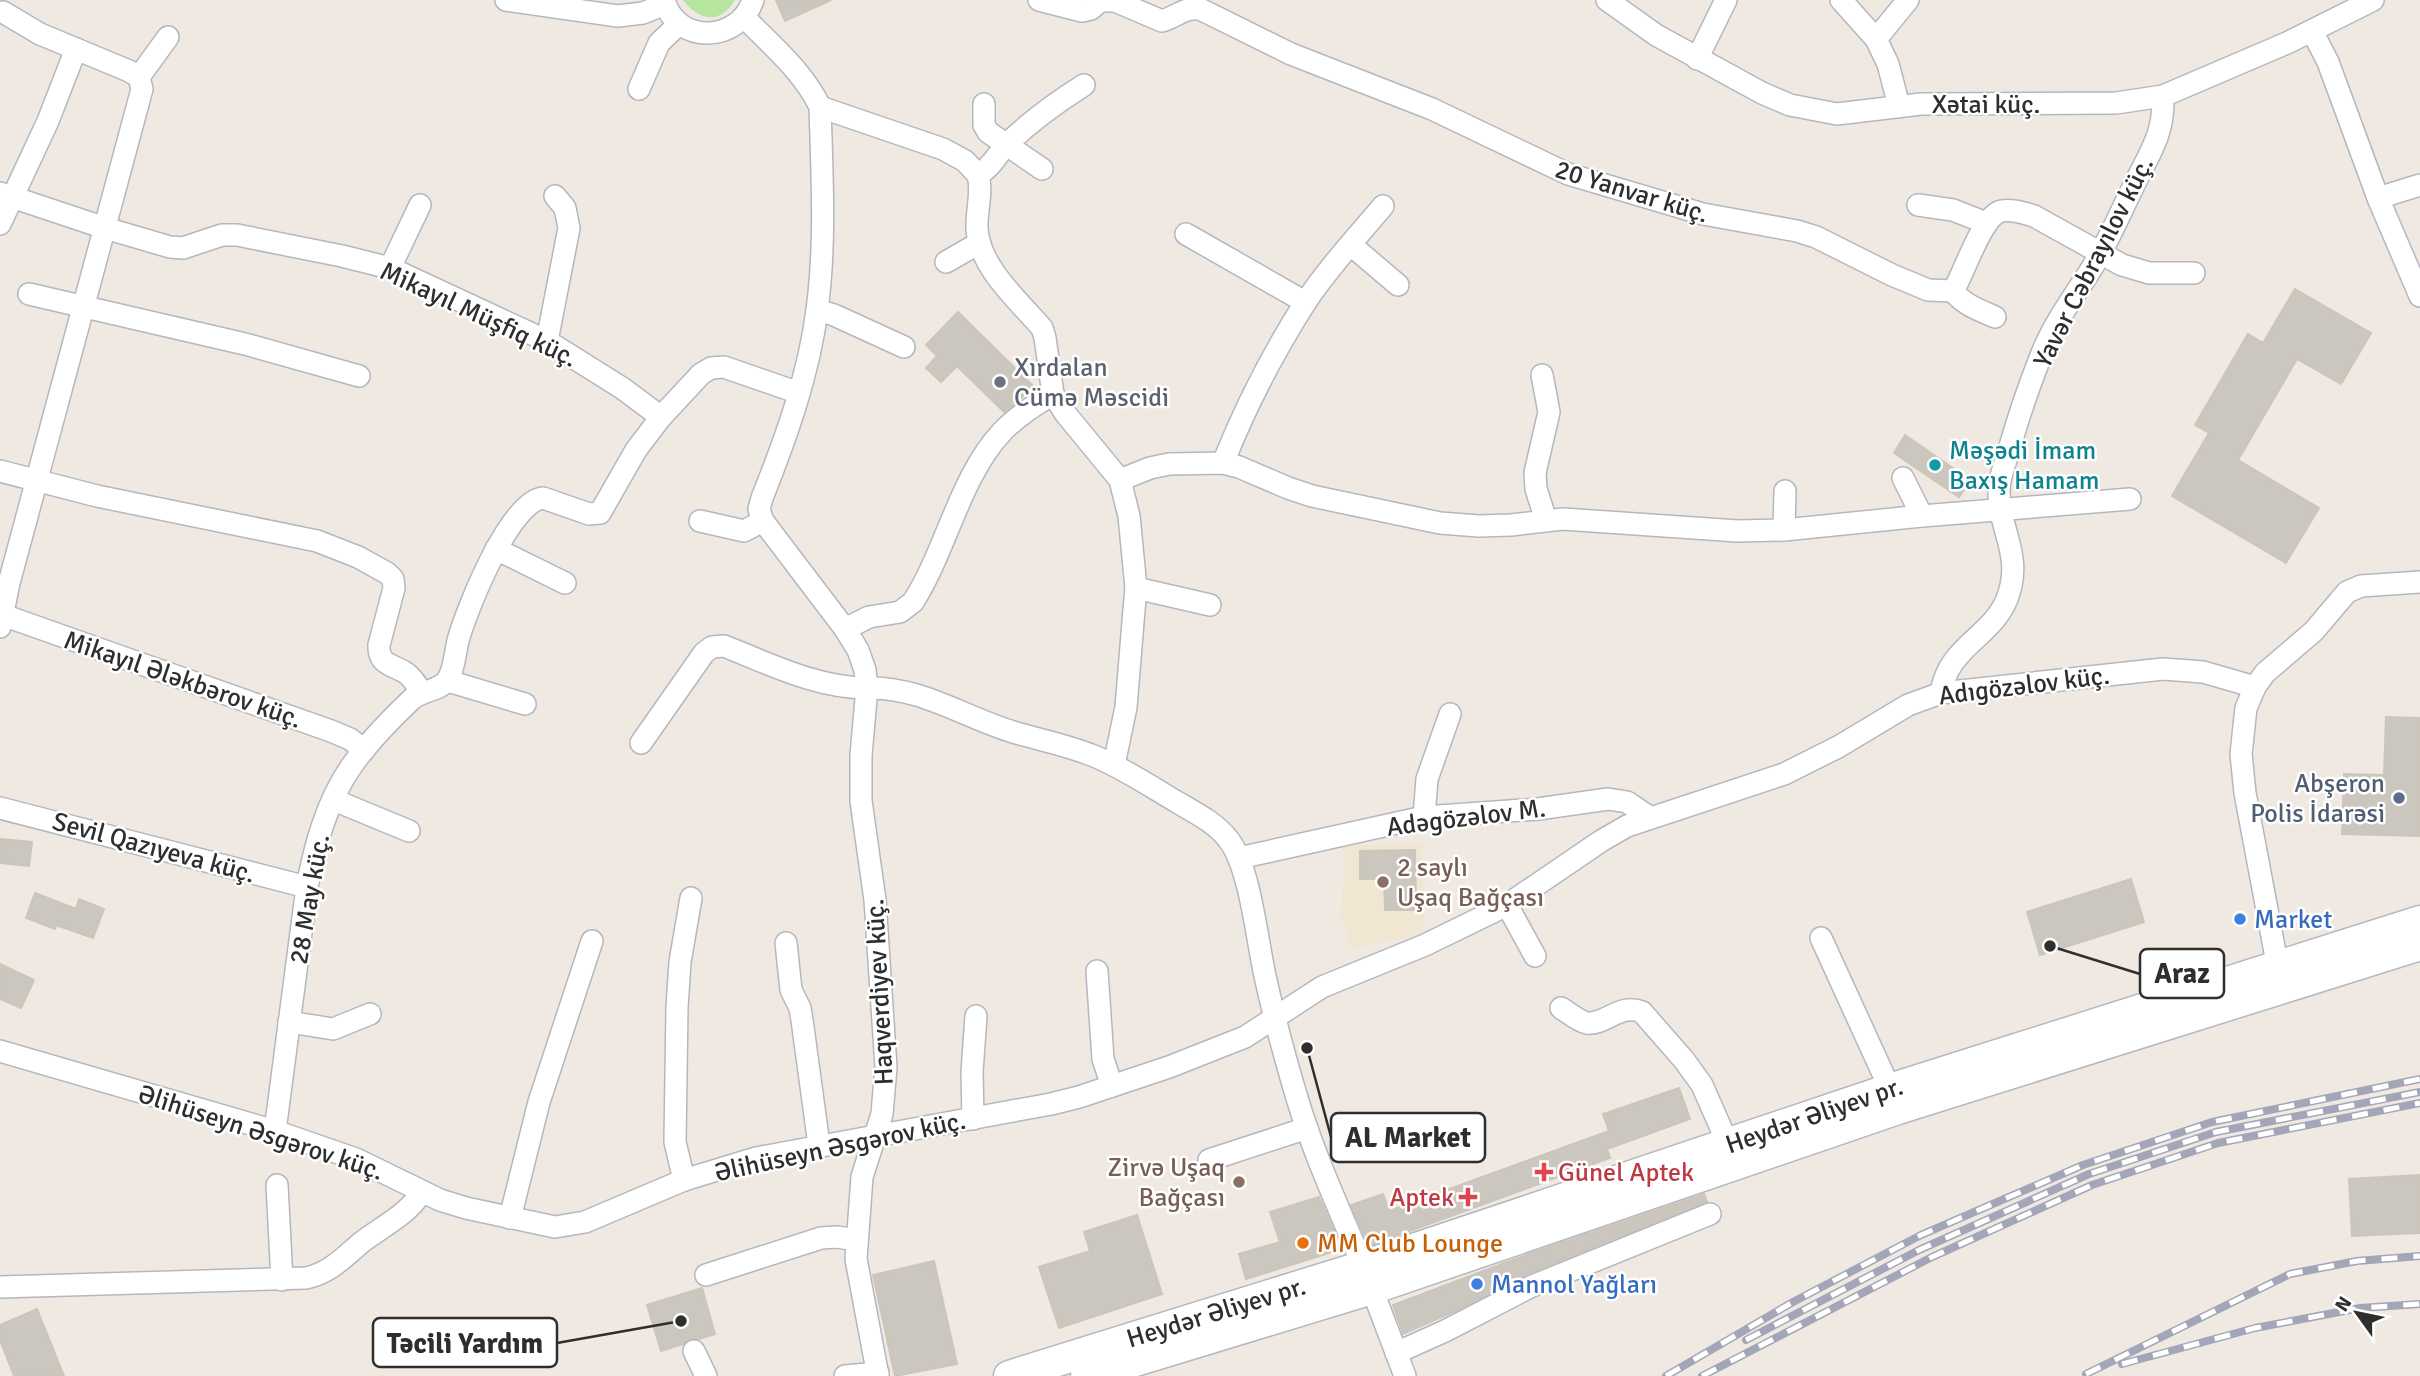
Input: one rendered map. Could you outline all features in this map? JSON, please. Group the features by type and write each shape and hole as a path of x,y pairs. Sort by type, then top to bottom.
{"main road":[{"name":"Heydər Əliyev pr.","path":"1009,1376 1367,1277 1898,1110 2281,978 2420,921"},
{"name":"Heydər Əliyev pr.","path":"1099,1374 1728,1144 1890,1089 2281,978 2420,945"}],"street":[{"path":"506,0 618,16 643,13 664,2 679,24 701,34 713,34 735,26 748,9 800,76 820,107 823,217 817,310 799,393 759,509 763,522 744,531 700,521"},
{"name":"20 Yanvar küç.","path":"1039,0 1082,11 1091,9 1100,1 1115,1 1162,22 1191,8 1200,9 1291,54 1432,109 1567,174 1703,214 1797,231 1816,237 1928,290 1953,291"},
{"name":"Xətai küç.","path":"1607,0 1656,35 1762,93 1790,105 1838,114 1899,106 2116,103 2163,96 2239,65 2368,1"},
{"path":"1697,59 1726,0"},
{"path":"1841,0 1876,39 1888,64 1899,106"},
{"path":"1876,39 1908,0"},
{"path":"4,9 21,24 139,78"},
{"path":"639,89 659,43 679,24"},
{"path":"2312,31 2335,80 2378,198 2420,296"},
{"path":"139,78 168,37"},
{"path":"0,224 7,195 48,121 76,49"},
{"path":"1,618 142,89 139,78"},
{"path":"978,175 986,171 1006,145 1044,110 1084,85"},
{"name":"Yavər Cəbrayılov küç.","path":"1941,693 1950,665 1996,619 2010,589 2013,551 2002,509 1999,482 2042,352 2058,318 2100,255 2156,140 2163,118 2163,96"},
{"path":"984,104 984,125 988,132 1042,169"},
{"path":"820,107 943,149 965,161 978,175 981,192 977,207 979,243 996,274 1042,328 1054,394 1065,413 1120,481 1129,516 1136,588 1126,707 1114,765"},
{"path":"2378,198 2420,185"},
{"name":"Mikayıl Müşfiq küç.","path":"7,195 105,228 183,248 222,235 237,235 390,268 547,341 613,382 661,417"},
{"path":"547,341 569,228 565,208 555,196"},
{"path":"390,268 420,205"},
{"path":"1918,205 1953,210 1986,223"},
{"path":"1223,463 1261,381 1306,302 1383,206"},
{"path":"1995,317 1969,306 1953,291 1986,223 1993,215 2003,211 2020,211 2034,216 2122,265 2149,273 2194,273"},
{"path":"1186,234 1306,302"},
{"path":"946,262 979,243"},
{"path":"1351,244 1398,285"},
{"path":"29,294 245,344 359,376"},
{"path":"817,310 904,347"},
{"path":"525,704 448,681 460,633 485,570 520,513 535,499 542,498 589,514 600,513 636,450 661,417 701,374 710,368 723,367 799,393"},
{"path":"1542,375 1549,412 1535,473 1536,489 1546,520"},
{"path":"845,629 869,617 900,612 913,602 981,458 1001,432 1020,415 1054,394"},
{"path":"1120,481 1150,468 1169,464 1223,463 1312,496 1409,518 1479,526 1511,526 1546,520 1585,520 1711,530 1784,530 2130,499"},
{"path":"0,471 317,541 358,556 393,579 394,588 378,654 384,663 405,672 421,692"},
{"path":"1903,478 1922,516"},
{"path":"1784,530 1785,491"},
{"name":"Haqverdiyev küç.","path":"763,522 845,629 858,650 867,688 861,755 862,801 876,900 886,1067 882,1114 862,1177 856,1259 878,1375"},
{"path":"496,549 565,583"},
{"path":"2281,978 2245,793 2241,754 2246,708 2255,688 2276,662 2314,631 2347,592 2361,586 2420,582"},
{"path":"1136,588 1210,605"},
{"name":"Mikayıl Ələkbərov küç.","path":"1,618 331,731 350,739 364,750"},
{"path":"641,743 704,653 712,647 724,646 818,682 839,687 883,687 903,691 937,702 995,727 1064,746 1114,765 1217,828 1229,839 1249,893 1275,1018 1307,1128 1405,1376"},
{"name":"Adıgözəlov küç.","path":"1648,817 1784,774 1838,747 1908,705 1941,693 2163,669 2203,672 2255,688"},
{"name":"28 May küç.","path":"275,1131 307,887 324,820 351,766 364,750 421,692 440,688 448,681"},
{"path":"1424,817 1427,779 1450,714"},
{"name":"Adəgözəlov M.","path":"1238,858 1424,817 1538,809 1608,799 1627,802 1648,817"},
{"path":"334,800 409,831"},
{"name":"Sevil Qazıyeva küç.","path":"0,808 307,887"},
{"name":"Əlihüseyn Əsgərov küç.","path":"0,1051 275,1131 356,1158 422,1192 466,1208 541,1226 569,1226 684,1180 756,1158 1070,1099 1213,1051 1245,1037 1312,992 1340,978 1425,945 1507,905 1601,841 1648,817"},
{"path":"684,1180 675,1142 676,1021 680,962 691,898"},
{"path":"1507,905 1535,956"},
{"path":"1821,938 1890,1089"},
{"path":"510,1218 539,1102 592,941"},
{"path":"786,943 791,990 802,1020 819,1145"},
{"path":"1097,971 1104,1059 1112,1086"},
{"path":"1561,1008 1581,1021 1590,1023 1623,1010 1634,1009 1642,1012 1702,1085 1728,1144"},
{"path":"289,1022 333,1029 370,1014"},
{"path":"973,1119 972,1072 976,1016"},
{"path":"1209,1160 1307,1128"},
{"path":"277,1185 282,1280"},
{"path":"0,1287 282,1280 318,1275 333,1267 404,1214 422,1192"},
{"path":"1396,1353 1530,1287 1710,1214"},
{"path":"706,1275 821,1238 857,1240"},
{"path":"694,1351 706,1376"},
{"path":"845,1376 878,1375"}],"shaded area":[{"name":"2 saylı Uşaq Bağçası","path":"1422,844 1425,933 1352,949 1341,918 1345,846"}],"green space":[{"path":"683,0 735,0 723,14 709,17 696,12"}],"building":[{"path":"776,0 831,0 785,21"},
{"path":"2295,289 2371,333 2341,384 2297,359 2238,460 2319,508 2286,563 2172,496 2209,433 2195,425 2248,334 2263,343"},
{"path":"958,312 1034,387 1004,412 957,366 941,382 926,368 937,356 926,345"},
{"path":"1905,435 1970,480 1959,497 1894,453"},
{"path":"2386,717 2420,718 2420,836 2342,834 2344,774 2384,775"},
{"path":"1,839 32,842 29,866 0,863"},
{"path":"1415,850 1416,910 1385,910 1384,879 1360,879 1360,851"},
{"path":"2131,879 2144,922 2040,955 2027,912"},
{"path":"35,893 76,909 79,899 104,909 93,938 56,925 55,929 26,918"},
{"path":"0,964 34,980 21,1008 0,999"},
{"path":"1679,1088 1690,1119 1607,1149 1610,1158 1369,1246 1351,1205 1383,1194 1389,1211 1609,1131 1603,1114"},
{"path":"2420,1175 2420,1233 2352,1236 2349,1179"},
{"path":"1704,1194 1707,1202 1525,1275 1403,1334 1393,1305 1515,1259"},
{"path":"1319,1197 1342,1249 1246,1279 1239,1254 1280,1242 1270,1212"},
{"path":"1137,1215 1162,1294 1059,1328 1039,1267 1090,1251 1084,1232"},
{"path":"934,1261 957,1364 895,1376 873,1275"},
{"path":"702,1288 715,1334 689,1339 683,1344 661,1351 647,1305"},
{"path":"37,1309 64,1376 14,1376 0,1340 0,1325"}],"railway":[{"path":"1666,1376 1793,1302 1921,1235 2083,1165 2212,1122 2420,1079"},
{"path":"1746,1340 1919,1250 2089,1174 2216,1132 2420,1092"},
{"path":"1702,1376 1932,1257 2092,1185 2218,1143 2420,1103"},
{"path":"2086,1374 2290,1274 2357,1261 2420,1256"},
{"path":"2122,1364 2255,1328 2360,1308 2420,1304"}],"place":[{"name":"Xırdalan Cümə Məscidi","path":"1000,382"},
{"name":"Məşədi İmam Baxış Hamam","path":"1935,465"},
{"name":"Abşeron Polis İdarəsi","path":"2399,798"},
{"name":"2 saylı Uşaq Bağçası","path":"1383,882"},
{"name":"Market","path":"2240,919"},
{"name":"Araz","path":"2050,946"},
{"name":"AL Market","path":"1307,1048"},
{"name":"Günel Aptek","path":"1544,1172"},
{"name":"Zirvə Uşaq Bağçası","path":"1239,1182"},
{"name":"Aptek","path":"1468,1197"},
{"name":"MM Club Lounge","path":"1303,1243"},
{"name":"Mannol Yağları","path":"1477,1284"},
{"name":"Təcili Yardım","path":"681,1321"}]}
